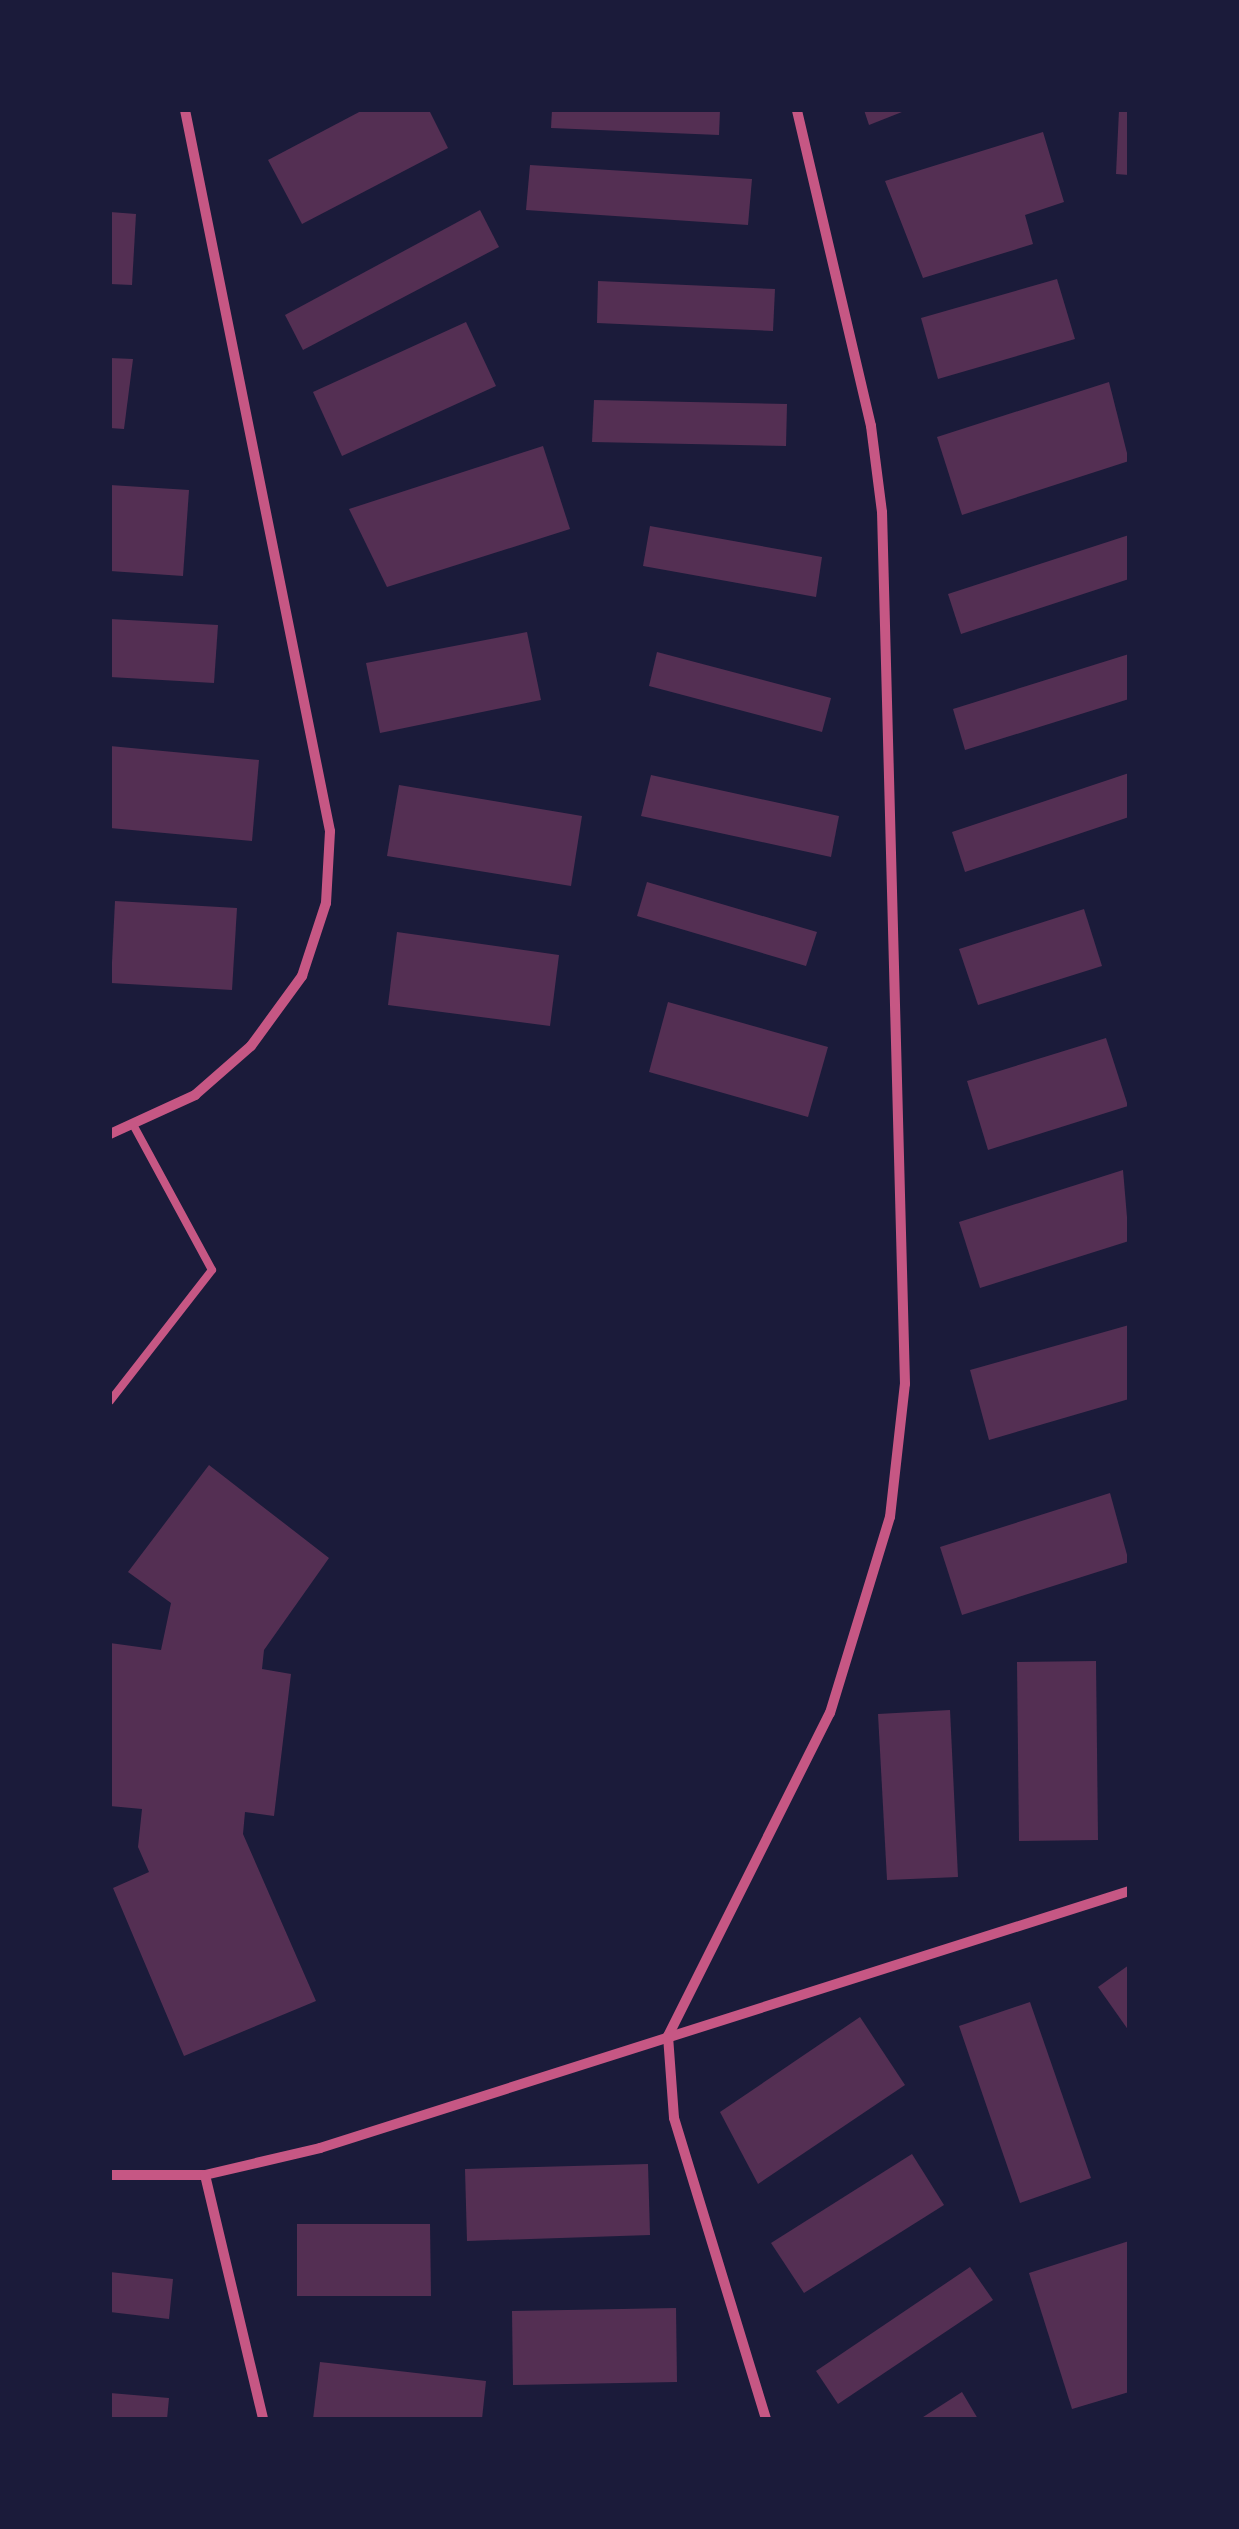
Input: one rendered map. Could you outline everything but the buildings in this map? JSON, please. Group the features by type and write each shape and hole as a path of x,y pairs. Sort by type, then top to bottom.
{"street":[{"path":"110,1134 135,1128 196,1095 250,1046 302,976 326,904 330,831 186,110"},
{"path":"766,2419 674,2118 668,2036 830,1713 890,1518 904,1384 882,512 797,110"},
{"path":"110,2175 204,2175 668,2036 1129,1891"},
{"path":"204,2175 263,2419"}],"lane":[{"path":"110,1401 212,1270 135,1128"}]}
